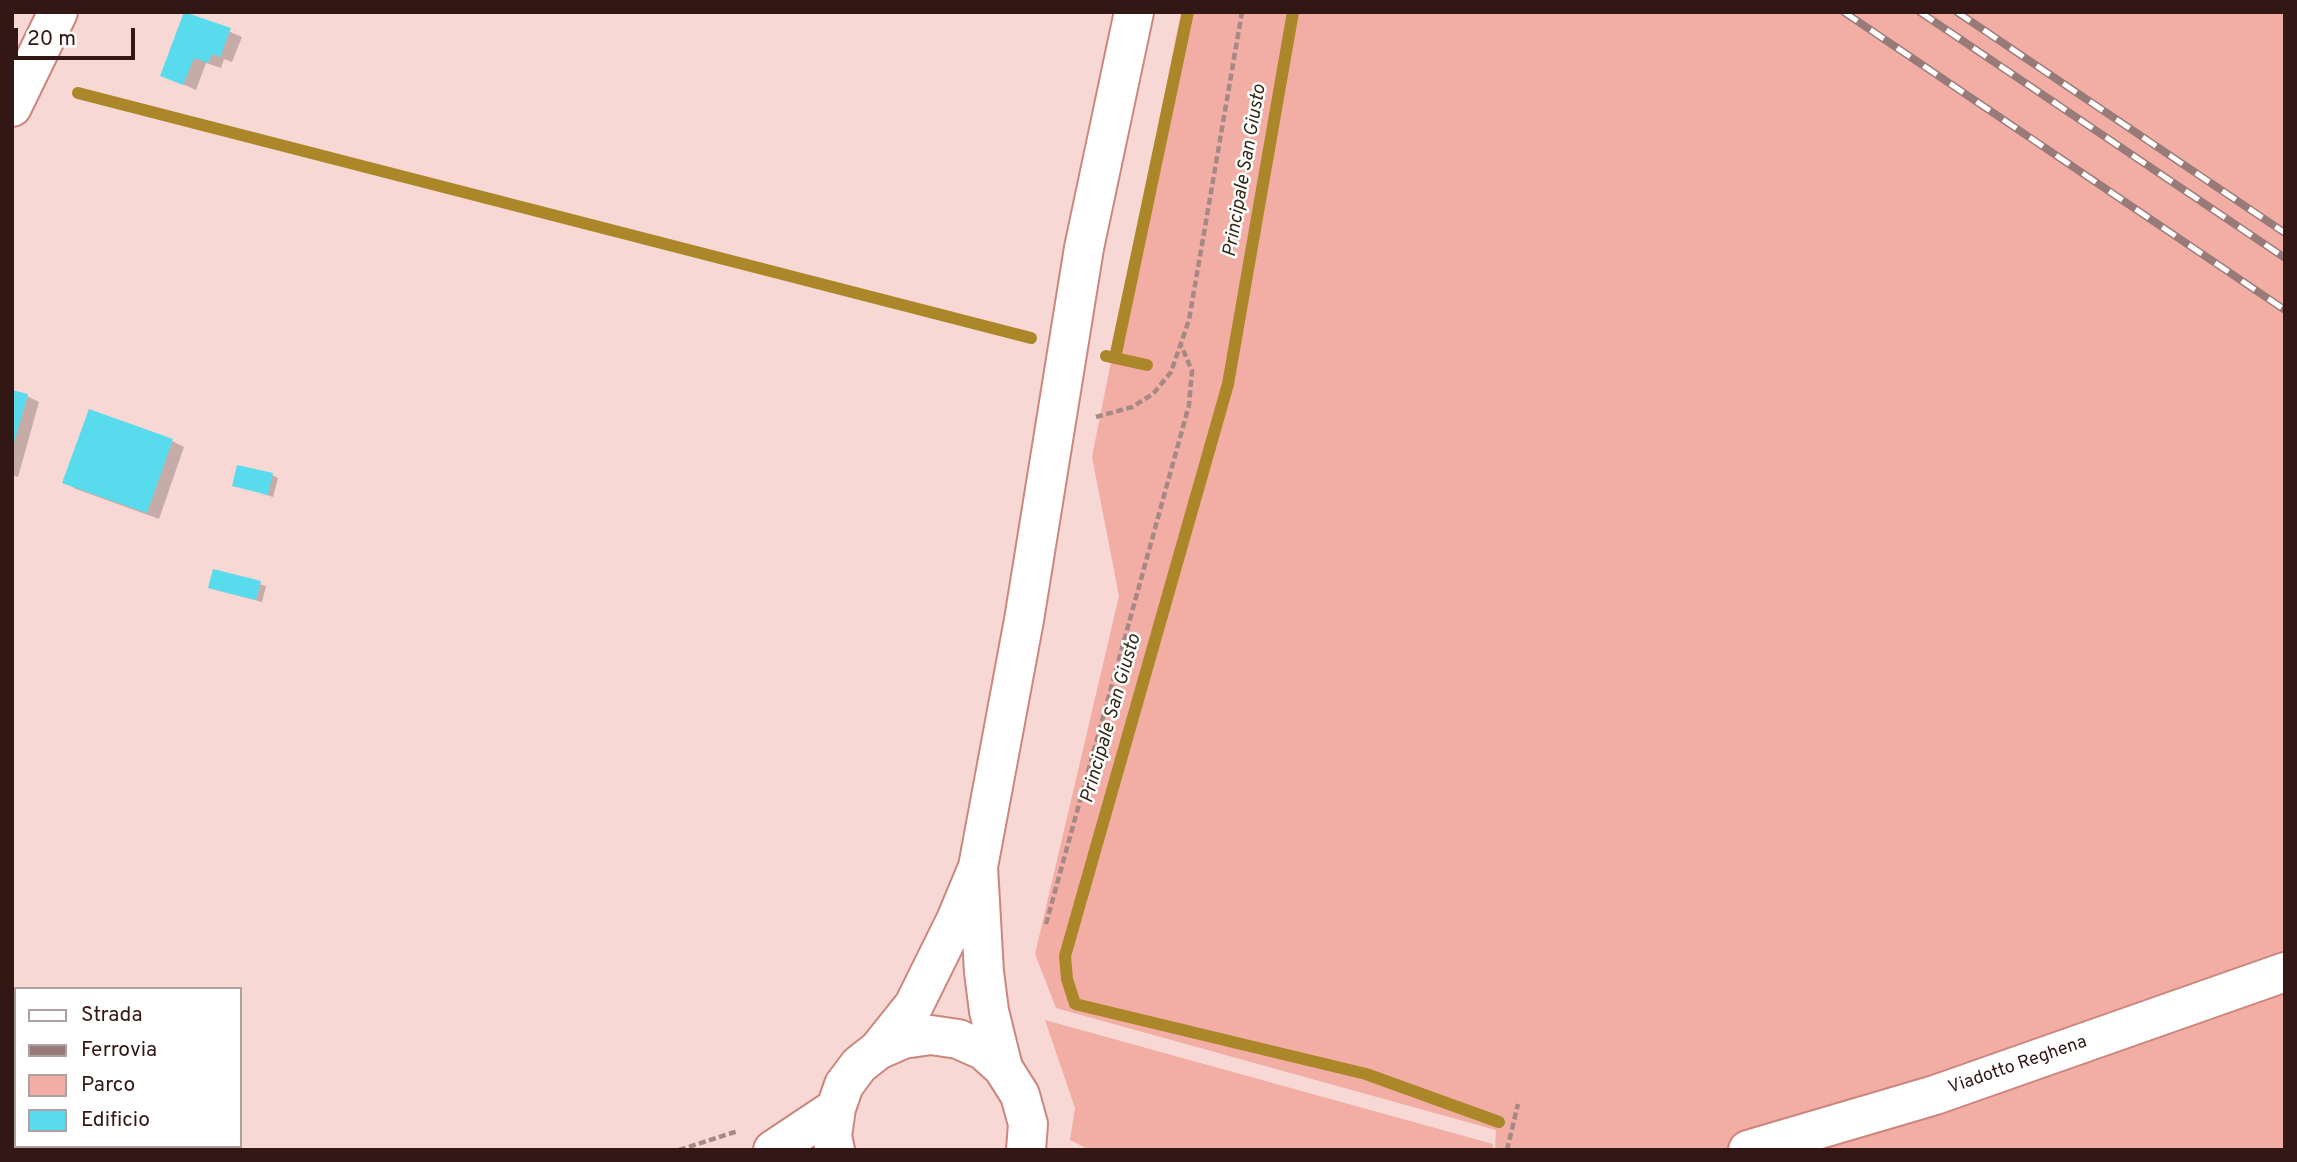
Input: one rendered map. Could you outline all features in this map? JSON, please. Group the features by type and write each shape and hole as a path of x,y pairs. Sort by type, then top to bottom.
{"main road":[{"path":"12,107 58,12"},
{"path":"835,1150 832,1136 836,1108 844,1085 859,1065 878,1050 920,993 956,920 978,867 1024,620 1084,248 1134,12"},
{"path":"978,867 984,972 989,1011 1003,1068"},
{"name":"Viadotto Reghena","path":"1748,1150 1935,1095 2285,972"},
{"path":"878,1050 904,1039 931,1035 958,1039 983,1050 1003,1068 1020,1095 1028,1124 1026,1150"},
{"path":"759,1139 836,1108"}],"path":[{"path":"1057,413 1099,417 1132,407 1153,394 1171,372 1189,320 1242,12"},
{"path":"1046,924 1189,405 1192,372 1181,345"},
{"path":"1507,1150 1518,1104"},
{"path":"679,1150 759,1139"}],"green space":[{"path":"1181,12 2285,12 2285,1150 1495,1150 1496,1130 1056,1008 1035,954 1119,596 1092,457"},
{"path":"1045,1020 1493,1144 1492,1150 1090,1150 1070,1140 1075,1108"}],"building":[{"path":"184,12 231,28 220,57 212,54 208,63 194,58 183,85 160,76"},
{"path":"12,390 28,394 13,446 12,446"},
{"path":"89,409 173,439 147,513 62,483"},
{"path":"237,465 273,473 268,495 232,486"},
{"path":"213,569 261,581 256,600 208,588"}],"waterway":[{"path":"1115,358 1188,12"},
{"name":"Principale San Giusto","path":"1293,12 1228,384 1065,956 1067,979 1075,1004 1366,1074 1499,1122"},
{"path":"78,93 1031,338"},
{"path":"1106,356 1147,365"}],"railway":[{"path":"1844,12 2285,310"},
{"path":"1920,12 2285,258"},
{"path":"1957,12 2285,233"}]}
